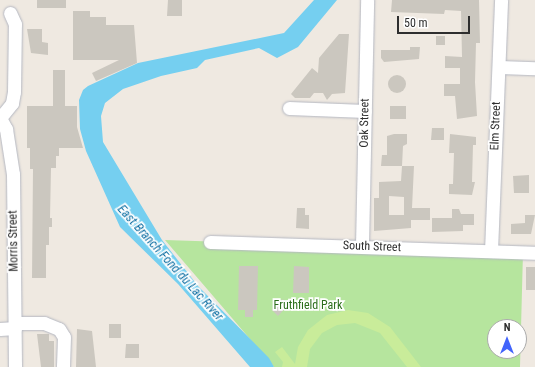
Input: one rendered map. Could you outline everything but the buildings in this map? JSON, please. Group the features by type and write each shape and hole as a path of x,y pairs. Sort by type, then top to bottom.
{"street":[{"name":"Oak Street","path":"362,246 367,0"},
{"name":"Elm Street","path":"491,251 502,0"},
{"name":"Morris Street","path":"10,14 15,24 14,92 12,103 0,118 6,129 12,157 15,367"},
{"path":"499,67 535,68"},
{"path":"289,108 365,111"},
{"name":"South Street","path":"210,242 535,253"},
{"path":"0,328 47,323 59,329 64,337 63,367"}],"green space":[{"name":"Fruthfield Park","path":"165,240 523,252 521,319 487,319 487,359 520,359 520,367 274,367"},
{"path":"348,310 368,313 390,327 421,367 407,367 380,333 355,323 337,325 322,333 310,349 307,367 282,367 283,362 275,352 282,347 295,364 298,347 308,330 327,315"}],"water":[{"name":"East Branch Fond du Lac River","path":"314,0 337,0 298,47 277,58 259,48 205,60 197,68 161,76 123,89 105,103 101,116 103,142 162,240 198,286 269,358 274,367 250,367 178,284 120,227 86,151 80,129 79,100 83,90 88,86 138,63 284,33"}]}
